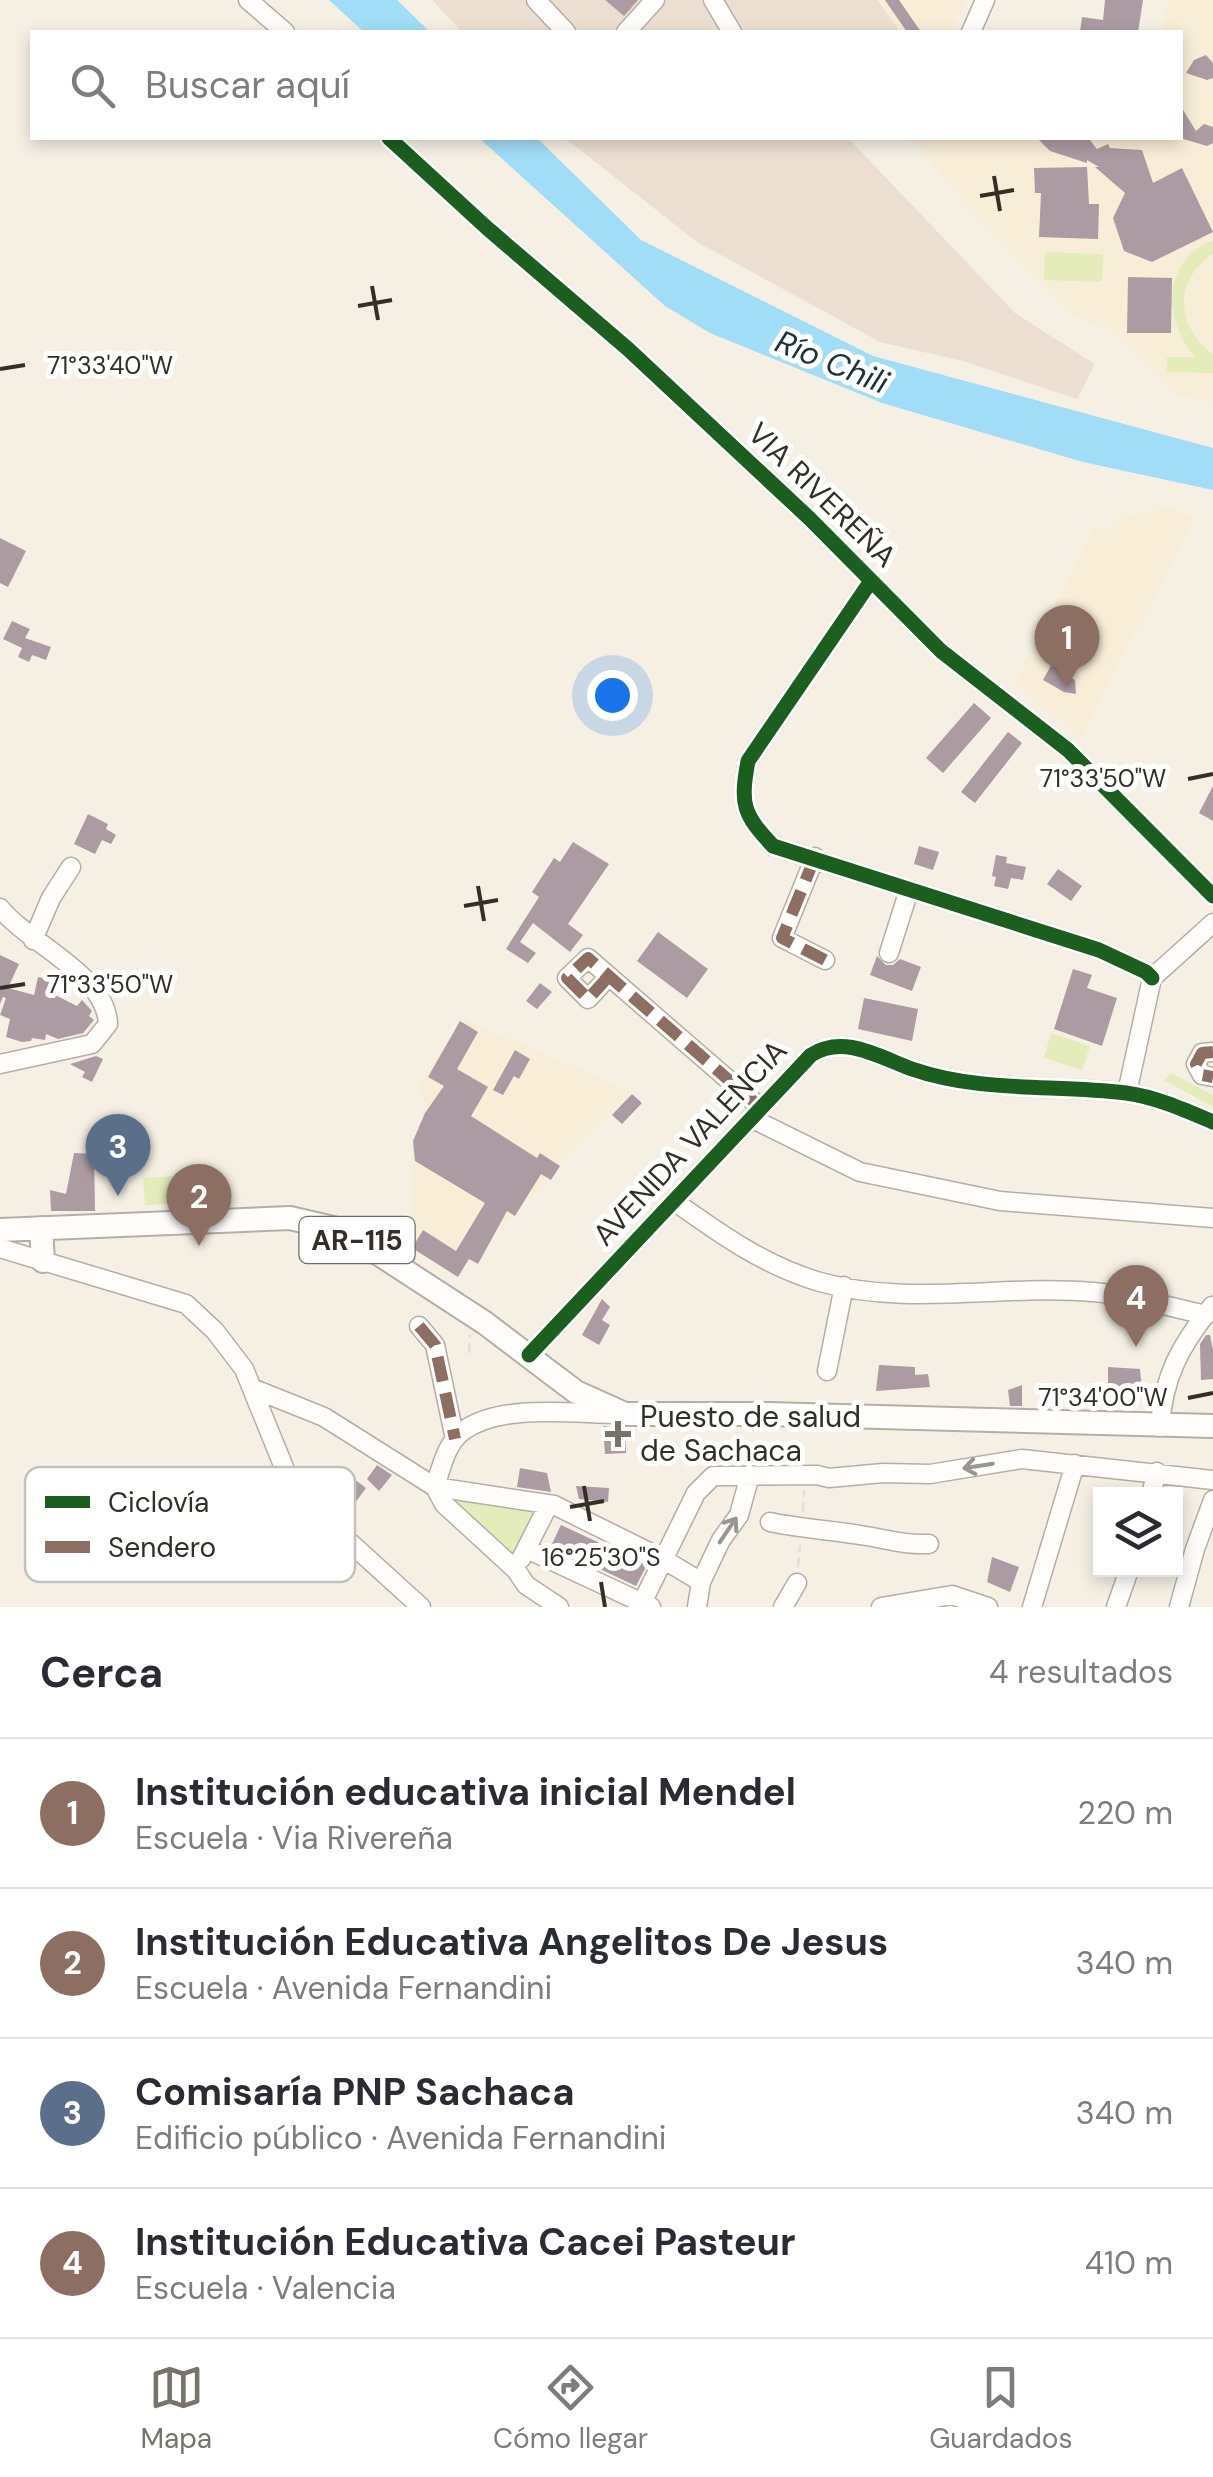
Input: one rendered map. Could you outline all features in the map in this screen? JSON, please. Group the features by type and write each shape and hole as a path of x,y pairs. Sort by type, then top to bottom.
{"main road":[{"name":"AR-115","path":"0,1230 290,1218 314,1223 359,1242 443,1294 576,1392 624,1414 1213,1426"},
{"path":"41,1228 43,1261"}],"street":[{"path":"248,0 283,30"},
{"path":"536,0 564,30"},
{"path":"628,30 655,0"},
{"path":"713,0 731,30"},
{"path":"973,30 985,0"},
{"name":"VIA RIVEREÑA","path":"391,140 628,349 941,651 1068,750 1213,896"},
{"path":"871,581 748,761 742,790 749,821 773,846 1099,950 1152,978"},
{"path":"815,857 782,938 826,960"},
{"path":"33,940 51,898 72,867"},
{"path":"889,953 909,890"},
{"path":"0,908 33,940 57,953 108,1010 108,1024 92,1044 0,1064"},
{"path":"1127,1093 1152,978 1213,922"},
{"path":"609,976 756,1113 860,1172 1000,1201 1213,1218"},
{"name":"AVENIDA VALENCIA","path":"529,1354 811,1055 826,1046 846,1045 926,1074 987,1085 1127,1093 1176,1106 1213,1122"},
{"path":"1213,1052 1202,1054 1196,1064 1202,1075 1213,1077"},
{"path":"674,1201 730,1241 778,1268 844,1286 880,1292 1095,1292 1209,1310 1179,1349 1162,1398 1160,1426"},
{"path":"0,1248 186,1304 199,1314 235,1354 284,1467"},
{"path":"827,1371 844,1286"},
{"path":"418,1326 435,1345 455,1439"},
{"path":"252,1388 324,1416 435,1488 456,1516 516,1570 526,1585 559,1607"},
{"path":"435,1488 444,1457 455,1439 463,1431 500,1416 532,1412 624,1414"},
{"path":"527,1549 647,1605 662,1558 696,1492 713,1476 829,1478 930,1474 1022,1459 1213,1480"},
{"path":"1032,1607 1074,1464"},
{"path":"1152,1487 1157,1472"},
{"path":"697,1607 701,1582 721,1540 739,1514 750,1476"},
{"path":"435,1488 554,1505 662,1558 701,1582"},
{"path":"1179,1607 1213,1500"},
{"path":"516,1570 548,1506"},
{"path":"770,1522 867,1536 900,1545 929,1544"},
{"path":"355,1547 422,1607"},
{"path":"1116,1607 1127,1577"},
{"path":"783,1607 797,1584"},
{"path":"881,1607 952,1594 988,1607"}],"shaded area":[{"path":"432,0 878,0 899,30 460,30"},
{"path":"878,0 966,0 952,30 899,30"},
{"path":"1167,0 1213,0 1213,403 1179,395 1111,330 1075,316 958,195 914,140 1183,140 1183,30 1162,30"},
{"path":"568,140 850,140 1015,313 1095,364 1077,399 963,361 880,342 697,242"},
{"path":"1170,507 1195,518 1081,737 1015,684 1095,525 1109,531 1116,519"},
{"path":"464,1019 630,1091 459,1273 412,1243 413,1141 425,1113 419,1084"}],"green space":[{"path":"1213,240 1213,254 1191,277 1184,304 1192,331 1213,354 1213,373 1167,372 1167,357 1195,357 1184,342 1173,309 1176,276 1196,250"},
{"path":"1045,252 1103,254 1102,282 1044,280"},
{"path":"1051,1033 1090,1046 1082,1070 1044,1058"},
{"path":"1171,1073 1213,1095 1213,1107 1164,1080"},
{"path":"205,1174 206,1202 145,1205 143,1178"},
{"path":"452,1498 538,1511 511,1556 450,1502"}],"water":[{"path":"329,0 397,0 428,30 362,30"},
{"name":"Río Chili","path":"481,140 539,140 641,240 873,356 1213,448 1213,490 1083,462 882,403 710,333 665,306"}],"building":[{"path":"605,0 638,0 624,16"},
{"path":"885,0 899,0 920,30 906,30"},
{"path":"1105,0 1143,0 1138,30 1080,30 1082,17 1103,20"},
{"path":"1206,55 1213,63 1213,78 1207,80 1186,73 1194,60"},
{"path":"1183,110 1196,131 1204,124 1213,127 1213,143 1207,146 1183,139"},
{"path":"1039,140 1090,140 1097,149 1108,144 1110,148 1142,150 1153,183 1182,168 1213,232 1152,262 1124,251 1113,218 1125,193 1087,160 1050,151"},
{"path":"1087,167 1089,204 1099,204 1098,239 1039,237 1041,193 1035,193 1034,168"},
{"path":"1128,277 1172,278 1171,333 1127,333"},
{"path":"0,538 26,551 8,587 0,583"},
{"path":"12,621 30,629 25,638 51,647 46,660 32,655 29,662 18,657 22,648 3,639"},
{"path":"1055,658 1065,668 1062,673 1075,680 1076,694 1043,680"},
{"path":"974,703 991,718 943,773 926,758"},
{"path":"1008,732 1022,743 975,803 961,792"},
{"path":"1213,786 1213,821 1199,813"},
{"path":"88,814 108,824 106,829 116,835 111,844 102,840 95,854 74,844"},
{"path":"573,842 609,864 568,924 583,935 570,952 533,923 520,942 536,953 528,963 506,949 539,897 532,892 554,858 560,862"},
{"path":"919,846 939,852 933,870 914,864"},
{"path":"996,855 1007,857 1006,863 1026,867 1023,880 1011,878 1008,889 994,886"},
{"path":"1058,869 1082,886 1071,901 1047,884"},
{"path":"658,932 708,969 687,998 637,961"},
{"path":"0,955 19,964 8,988 34,995 38,977 58,982 55,995 77,1006 82,1000 94,1020 83,1033 58,1039 46,1034 45,1040 32,1038 22,1042 6,1037 10,1019 0,1015 6,998 0,1004"},
{"path":"877,956 886,965 900,959 921,967 912,991 870,975"},
{"path":"1073,969 1092,975 1087,988 1117,998 1102,1046 1054,1029"},
{"path":"540,983 552,992 537,1009 526,1001"},
{"path":"864,998 918,1009 912,1041 858,1029"},
{"path":"460,1021 478,1032 457,1069 488,1087 471,1116 537,1158 540,1153 560,1166 551,1180 541,1174 515,1216 507,1211 478,1264 469,1259 458,1277 412,1248 423,1230 456,1251 485,1203 415,1161 413,1141 425,1113 444,1086 428,1077"},
{"path":"515,1050 530,1059 519,1079 514,1076 503,1095 493,1090"},
{"path":"96,1056 103,1059 92,1082 82,1077 85,1072 70,1064"},
{"path":"632,1094 642,1103 622,1124 612,1115"},
{"path":"74,1153 94,1154 95,1211 51,1211 50,1190 66,1194"},
{"path":"602,1299 610,1307 602,1320 610,1325 599,1345 582,1335"},
{"path":"1210,1335 1213,1350 1213,1379 1201,1380 1200,1344"},
{"path":"879,1365 915,1367 915,1375 928,1374 930,1387 876,1391"},
{"path":"1108,1367 1140,1369 1142,1391 1108,1388"},
{"path":"1022,1385 1022,1406 1010,1406 1008,1390"},
{"path":"603,1426 625,1429 626,1453 605,1454"},
{"path":"377,1465 392,1475 379,1491 367,1479"},
{"path":"520,1468 547,1473 551,1492 517,1487"},
{"path":"355,1480 366,1488 355,1503"},
{"path":"576,1486 609,1488 608,1502 579,1499"},
{"path":"561,1525 647,1565 636,1586 551,1546"},
{"path":"992,1557 1019,1567 1010,1592 987,1582"}],"marked path":[{"path":"815,857 782,938 825,960"},
{"path":"609,976 588,999 567,978 588,958 761,1108"},
{"path":"1213,1052 1202,1053 1196,1064 1202,1075 1213,1077"},
{"path":"419,1326 435,1345 455,1439"}],"cycle path":[{"path":"391,140 628,349 809,518 941,651 1068,750 1213,896"},
{"path":"871,581 748,761 744,799 755,825 773,846 1099,950 1152,978"},
{"path":"529,1355 811,1055 823,1049 862,1050 912,1069 964,1082 1137,1095 1213,1122"}],"place":[{"name":"Institución educativa inicial Mendel","path":"1067,687"},
{"name":"Comisaría PNP Sachaca","path":"118,1196"},
{"name":"Institución Educativa Angelitos De Jesus","path":"199,1246"},
{"name":"Institución Educativa Cacei Pasteur","path":"1136,1347"},
{"name":"Puesto de salud de Sachaca","path":"618,1434"}]}
